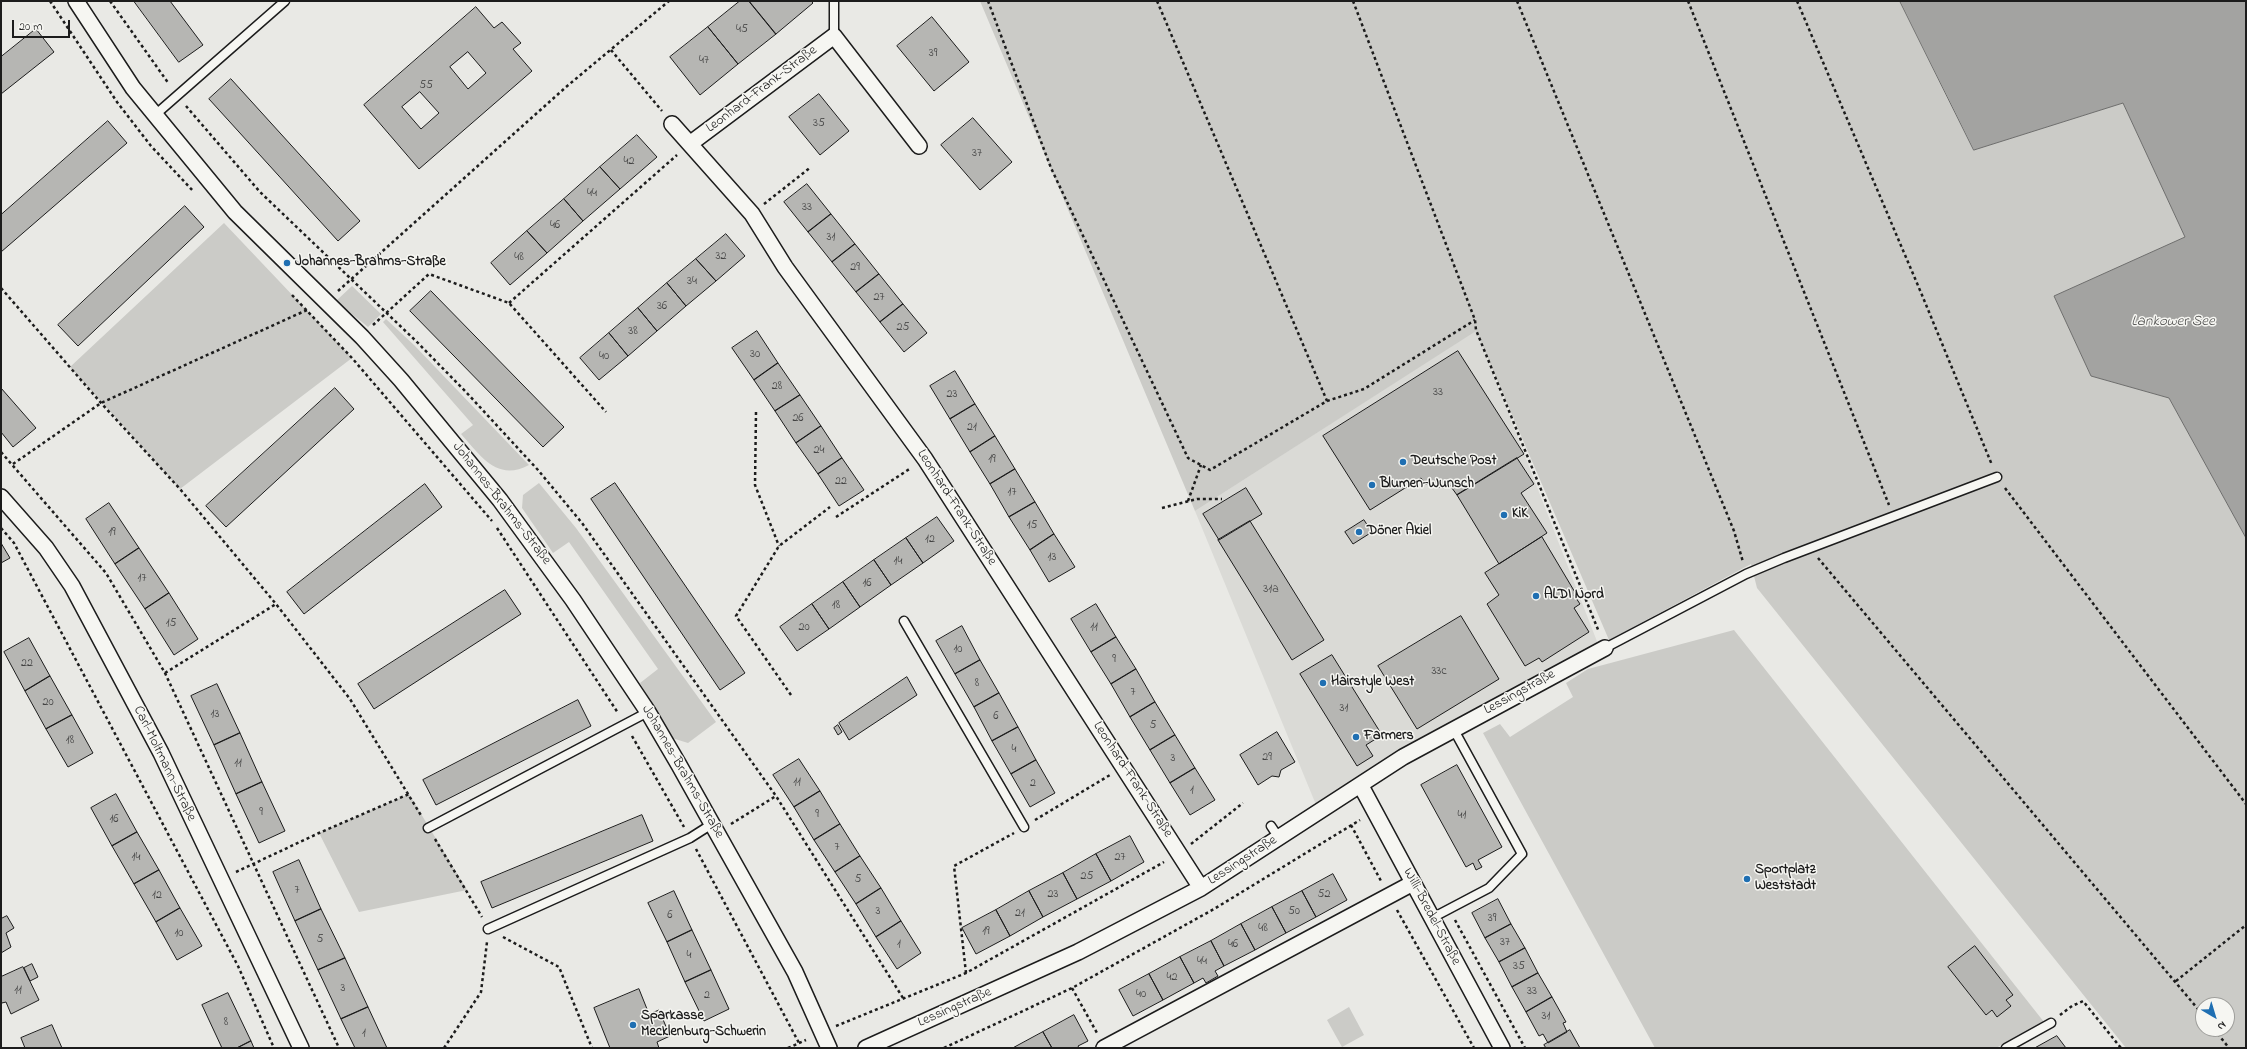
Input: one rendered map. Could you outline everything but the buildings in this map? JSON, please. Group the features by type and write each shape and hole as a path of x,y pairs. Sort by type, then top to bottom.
{"street":[{"name":"Johannes-Brahms-Straße","path":"76,1 133,88 235,212 362,337 402,380 500,500 574,600 648,712 715,828 795,972 828,1048"},
{"name":"Leonhard-Frank-Straße","path":"691,143 834,36"},
{"path":"834,36 919,146"},
{"name":"Leonhard-Frank-Straße","path":"672,124 691,143 752,214 785,266 925,459 1201,888"},
{"name":"Carl-Moltmann-Straße","path":"1,497 46,548 72,586 161,753 220,881 301,1048"},
{"name":"Lessingstraße","path":"866,1048 1078,952 1201,888 1275,832 1361,786 1403,757 1605,648"},
{"name":"Willi-Bredel-Straße","path":"1361,786 1502,1048"},
{"path":"1104,1048 1413,883"}],"lane":[{"path":"155,115 284,1"},
{"path":"834,1 834,36"},
{"path":"1605,648 1746,574 1997,477"},
{"path":"904,621 1024,827"},
{"path":"428,828 626,725 648,712"},
{"path":"1432,918 1489,888 1522,854 1454,730"},
{"path":"488,929 715,828"},
{"path":"2006,1048 2051,1023"}],"path":[{"path":"50,1 117,102 151,146 198,196"},
{"path":"110,1 178,96 260,192 385,314 417,342 466,392 538,470 582,523 776,796 903,998"},
{"path":"12,464 101,403 326,302 566,88 669,1"},
{"path":"988,1 1051,168 1188,458 1210,470 1327,401 1364,389 1475,320"},
{"path":"1157,1 1327,401"},
{"path":"1353,1 1475,320 1476,330 1605,648"},
{"path":"1517,1 1734,531 1746,574"},
{"path":"1688,1 1894,517"},
{"path":"1797,1 1922,295 1997,477 2246,804"},
{"path":"611,50 672,124"},
{"path":"509,303 691,143"},
{"path":"752,214 811,167"},
{"path":"362,337 429,274 509,303 606,412"},
{"path":"1,288 101,403 180,489 276,604 350,699 409,794 488,929 532,954 559,967 592,1048"},
{"path":"291,294 352,358 493,522 626,725 690,838 799,1043"},
{"path":"756,412 755,485 779,546"},
{"path":"1,452 106,573 165,673 339,1048"},
{"path":"836,518 925,459"},
{"path":"1188,502 1201,465"},
{"path":"1162,508 1188,502 1222,499"},
{"path":"791,695 736,616 779,546 830,507"},
{"path":"1,528 20,555 238,966 274,1048"},
{"path":"1810,548 2195,1005"},
{"path":"165,673 276,604"},
{"path":"966,973 954,866 1024,827 1124,767"},
{"path":"220,881 253,864 409,794"},
{"path":"715,828 776,796"},
{"path":"788,1048 822,1032 966,973 1180,854 1243,804"},
{"path":"944,1048 1072,988 1214,909 1374,811"},
{"path":"1351,825 1474,1048"},
{"path":"1449,909 1525,1048"},
{"path":"2176,981 2246,925"},
{"path":"444,1048 481,992 488,929"},
{"path":"1072,988 1104,1048"},
{"path":"2072,1006 2083,1001 2121,1048"},
{"path":"2220,1037 2229,1048"}],"shaded area":[{"path":"980,1 1900,1 1974,150 2123,103 2185,237 2054,296 2091,376 2169,398 2246,538 2246,1048 2126,1048 1757,588 1751,564 1609,640 1476,331 1195,511"},
{"path":"224,223 352,358 180,489 70,367"},
{"path":"352,286 381,314 368,327 336,301"},
{"path":"386,319 414,345 529,465 518,469 508,470 499,468 490,464 476,451 461,434 473,425 383,322"},
{"path":"1476,330 1598,644 1450,723 1319,812 1195,511"},
{"path":"539,483 576,528 716,722 688,743 672,738 640,683 658,669 569,542 553,553 522,508 523,495"},
{"name":"Sportplatz Weststadt","path":"1734,630 2044,1022 1996,1048 1655,1048 1483,733 1500,724 1510,737 1573,697 1566,683 1588,669"},
{"path":"409,794 467,890 359,912 319,833"},
{"path":"1349,1007 1364,1035 1342,1047 1327,1020"}],"water":[{"name":"Lankower See","path":"1900,1 2246,1 2246,538 2169,398 2091,376 2054,296 2185,237 2123,103 1974,150"}],"place":[{"name":"Johannes-Brahms-Straße","path":"287,263"},
{"name":"Deutsche Post","path":"1403,462"},
{"name":"Blumen-Wunsch","path":"1372,485"},
{"name":"KiK","path":"1504,515"},
{"name":"Döner Akiel","path":"1359,532"},
{"name":"ALDI Nord","path":"1536,596"},
{"name":"Hairstyle West","path":"1323,683"},
{"name":"Farmers","path":"1356,737"},
{"name":"Sportplatz Weststadt","path":"1747,879"},
{"name":"Sparkasse Mecklenburg-Schwerin","path":"633,1025"}]}
